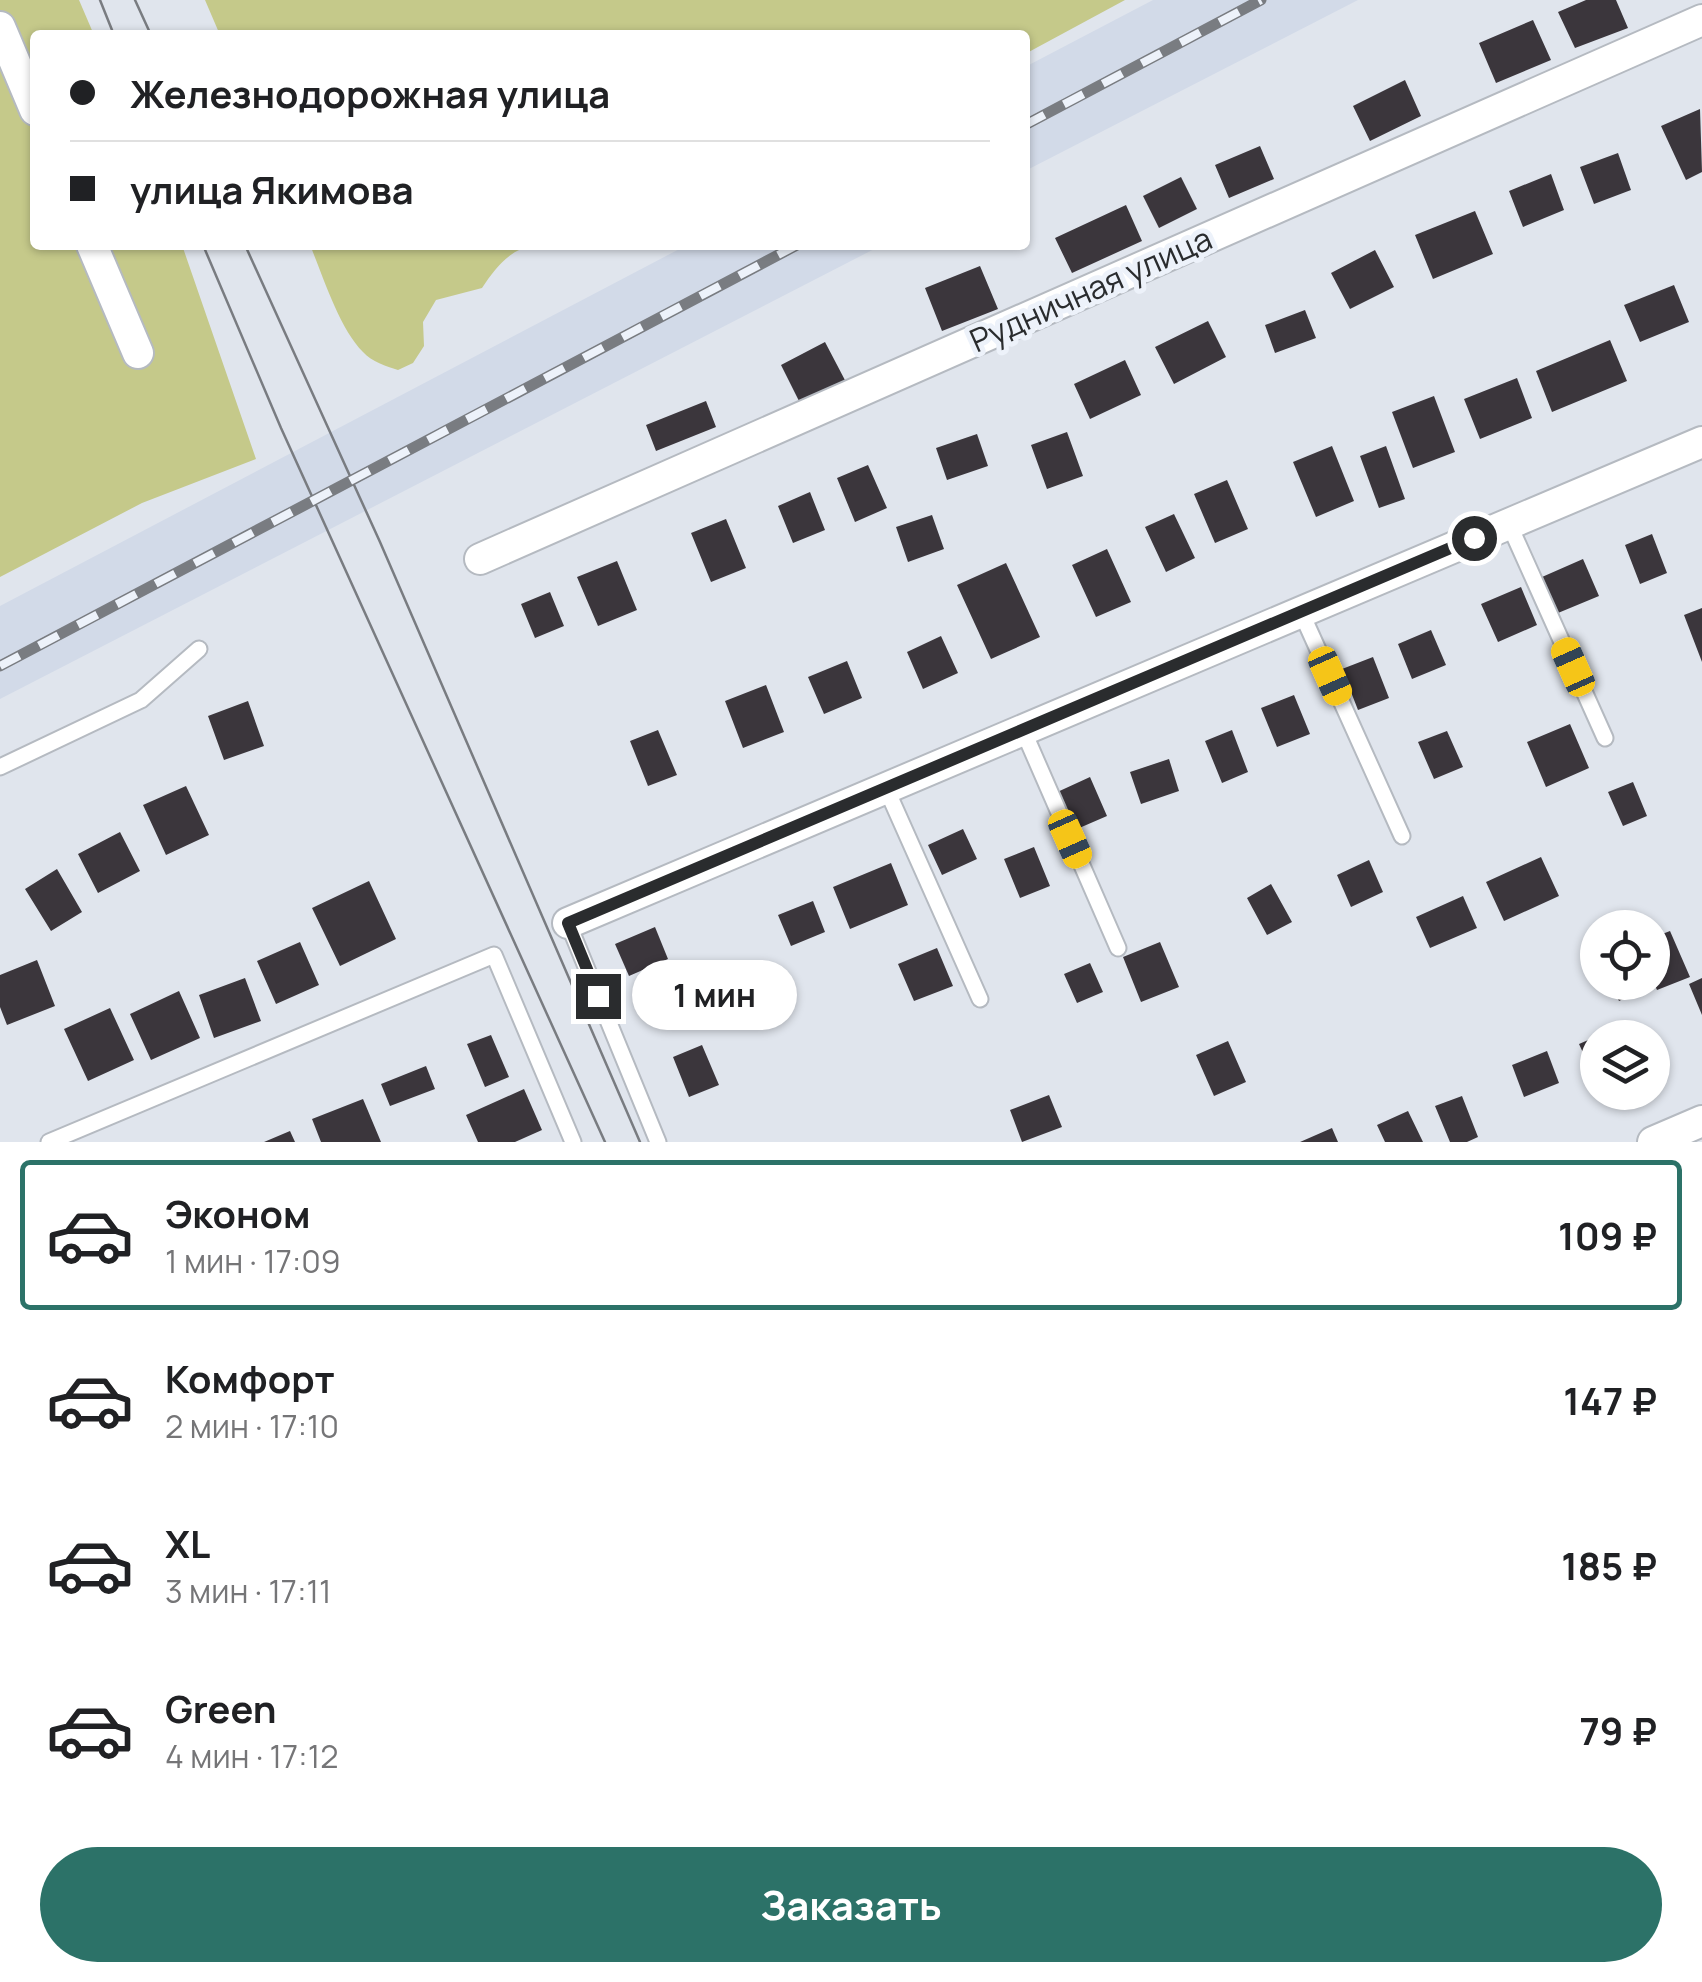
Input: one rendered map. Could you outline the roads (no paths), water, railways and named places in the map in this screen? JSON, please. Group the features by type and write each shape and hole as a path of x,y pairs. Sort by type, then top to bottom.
{"street":[{"name":"Рудничная улица","path":"480,559 1702,20"},
{"path":"0,27 30,98"},
{"path":"94,250 138,353"},
{"path":"568,923 1702,442"},
{"path":"1654,1142 1702,1121"}],"lane":[{"path":"1508,524 1605,738"},
{"path":"1302,612 1402,836"},
{"path":"0,768 141,700 199,649"},
{"path":"1023,730 1118,948"},
{"path":"886,788 980,999"},
{"path":"568,923 658,1142"},
{"path":"50,1142 494,956 573,1142"}],"tram line":[{"path":"100,0 112,30"},
{"path":"135,0 149,30"},
{"path":"205,250 281,428 605,1142"},
{"path":"247,250 380,542 640,1142"}],"railway":[{"path":"1030,122 1261,0"},
{"path":"0,666 788,250"}]}
